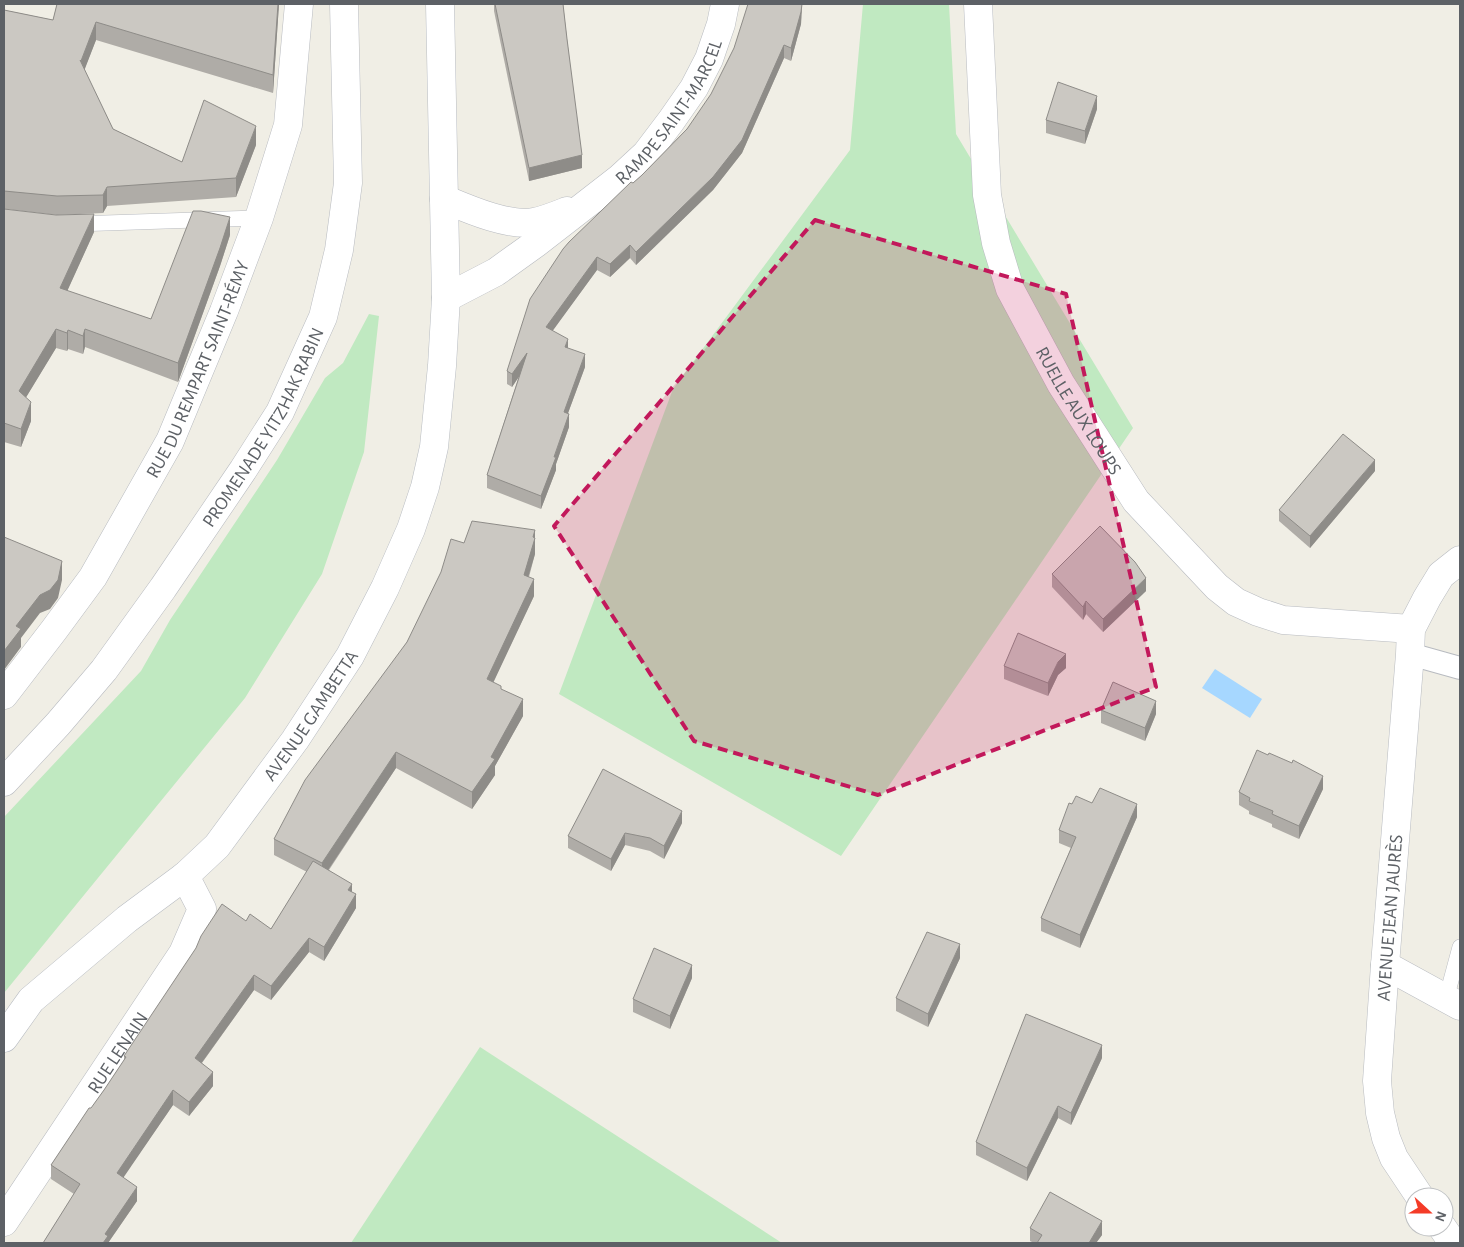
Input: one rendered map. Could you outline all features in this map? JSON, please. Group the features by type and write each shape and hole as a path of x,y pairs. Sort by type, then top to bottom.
{"street":[{"name":"RUE DU REMPART SAINT-RÉMY","path":"4,695 93,577 170,440 224,311 258,218 288,125 299,4"},
{"name":"PROMENADE YITZHAK RABIN","path":"4,782 58,724 104,670 163,588 280,412 324,317 339,250 348,184 344,4"},
{"name":"RAMPE SAINT-MARCEL","path":"446,298 496,272 535,244 620,178 646,154 694,88 709,59 721,24 725,4"},
{"name":"RUELLE AUX LOUPS","path":"978,4 987,195 996,243 1010,289 1061,384 1136,501 1217,587 1236,602 1283,620 1411,641"},
{"name":"AVENUE GAMBETTA","path":"4,1038 31,1000 127,919 185,876 216,846 295,740 350,656 385,588 411,529 425,487 434,447 442,366 446,298 444,7"},
{"name":"RAMPE SAINT-MARCEL","path":"444,199 476,212 516,222 534,222 587,203"},
{"path":"1460,560 1440,575 1411,641 1460,668"},
{"name":"AVENUE JEAN JAURÈS","path":"1411,641 1377,1081 1380,1113 1386,1138 1394,1158 1413,1187"},
{"name":"RUE LENAIN","path":"4,1222 183,953 202,909 185,876"},
{"path":"1385,965 1453,1002"}],"lane":[{"path":"56,224 258,218"},
{"path":"1453,1002 1460,947"}],"highlighted area":[{"path":"815,220 1066,294 1156,687 878,795 694,741 554,526"}],"green space":[{"path":"863,4 949,4 956,134 1133,428 841,856 559,694 673,389 850,150"},
{"path":"369,314 379,316 364,452 322,574 245,698 4,993 4,817 141,671 170,620 277,460 325,378 343,363"},
{"path":"480,1047 782,1243 351,1243"}],"water":[{"path":"1215,669 1262,699 1250,718 1202,688"}],"building":[{"path":"57,4 278,4 273,75 96,22 80,60 113,129 182,162 204,100 256,126 236,178 107,187 103,195 57,196 4,191 4,10 53,20"},
{"path":"495,4 563,4 582,155 529,168"},
{"path":"748,4 802,4 791,48 784,45 742,140 713,177 636,252 630,245 610,264 597,257 546,327 568,339 565,347 585,354 564,412 569,414 554,457 556,457 541,496 487,475 527,353 512,374 507,371 530,299 569,242 631,182 633,183 642,175 687,129 711,94 734,48"},
{"path":"1058,82 1097,96 1085,131 1046,120"},
{"path":"4,209 56,215 94,214 60,288 151,319 193,211 230,217 178,363 85,329 83,336 68,330 67,333 56,329 19,391 31,402 21,429 4,423"},
{"path":"1343,434 1375,460 1310,536 1279,510"},
{"path":"472,521 535,530 533,537 535,538 524,575 534,579 487,679 501,686 501,689 523,699 491,757 495,759 472,792 396,752 322,863 274,839 305,780 407,642 441,572 451,539 464,543"},
{"path":"1100,526 1135,562 1146,578 1103,619 1086,601 1083,607 1052,574"},
{"path":"4,537 62,561 58,580 50,590 40,595 16,626 21,629 4,651"},
{"path":"1018,633 1066,654 1058,662 1048,683 1004,666"},
{"path":"1113,682 1156,701 1145,728 1101,710"},
{"path":"1257,750 1292,763 1293,760 1323,776 1299,826 1272,814 1273,811 1249,801 1250,798 1239,792"},
{"path":"603,769 682,811 664,846 650,838 625,833 611,859 568,836"},
{"path":"1100,788 1137,804 1080,935 1041,918 1076,837 1059,830 1069,803 1072,804 1076,796 1092,803"},
{"path":"313,861 352,884 348,890 356,894 324,947 309,938 271,986 254,975 195,1058 213,1072 189,1102 173,1090 117,1173 137,1187 105,1234 108,1236 103,1243 43,1243 80,1184 51,1165 126,1057 124,1056 196,948 201,936 222,904 246,921 250,914 271,929"},
{"path":"927,932 960,944 928,1014 896,998"},
{"path":"654,948 692,965 670,1016 633,999"},
{"path":"1026,1014 1102,1045 1071,1113 1058,1106 1027,1168 976,1142"},
{"path":"1050,1192 1102,1221 1089,1243 1037,1243 1042,1235 1030,1228"}]}
